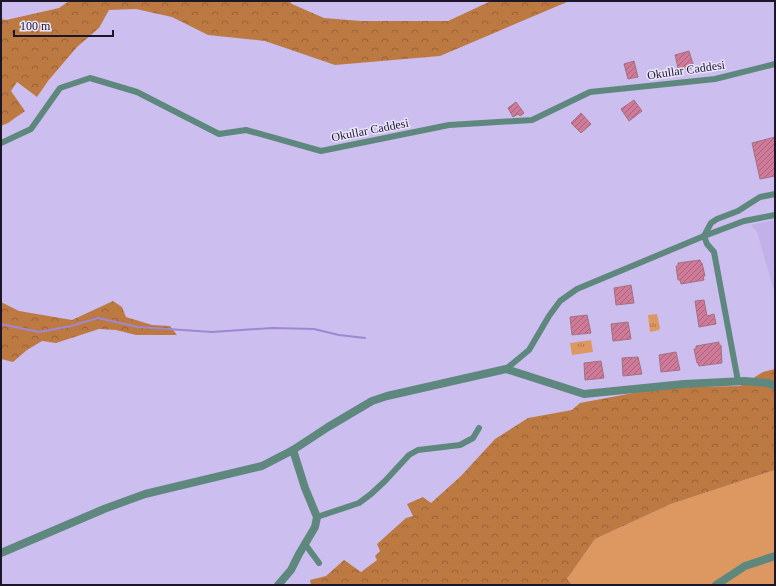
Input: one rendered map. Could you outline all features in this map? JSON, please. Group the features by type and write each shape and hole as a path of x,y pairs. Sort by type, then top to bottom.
{"street":[{"name":"Okullar Caddesi","path":"1,143 31,129 60,88 90,78 137,92 219,134 246,130 321,151 449,125 532,120 590,92 715,79 775,64"},
{"path":"738,381 714,252 707,244 704,236 711,223 717,219 738,211 760,197 775,194"},
{"path":"1,553 104,509 145,494 262,466 293,450 372,401 387,396 506,369 529,350 549,316 560,301 577,289 744,221 775,215"},
{"path":"506,369 584,394 684,384 738,381 768,383 775,386"},
{"path":"317,517 359,503 385,481 409,455 418,450 460,445 473,438 478,428"},
{"path":"278,585 291,570 315,527 317,517 305,488 293,450"},
{"path":"305,544 318,563"},
{"path":"716,585 745,566 775,556"}],"shaded area":[{"path":"775,220 775,294 757,232 751,225"}],"green space":[{"path":"69,1 289,1 292,4 324,18 361,21 448,21 491,1 572,1 440,56 335,65 265,41 208,35 172,17 136,9 109,10 99,28 77,47 48,81 37,97 17,82 11,91 25,111 1,126 1,19 6,20 59,8"},
{"path":"113,301 122,307 126,317 152,325 170,326 177,335 136,335 116,330 99,329 56,343 42,341 27,350 13,362 1,359 1,302 19,311 72,320"},
{"path":"657,314 660,328 659,330 650,332 648,315"},
{"path":"591,340 593,352 572,355 570,343"},
{"path":"775,369 775,470 671,504 595,539 567,579 572,585 311,585 310,580 326,576 344,560 361,572 377,560 375,556 380,551 377,544 406,518 413,516 407,504 423,497 431,503 461,476 495,439 528,418 572,410 580,403 644,391 691,387 740,386 763,372"},
{"path":"775,470 775,585 572,585 567,579 595,539 671,504"}],"building":[{"path":"689,51 694,67 679,72 675,55"},
{"path":"634,61 638,77 628,79 624,64"},
{"path":"634,100 642,111 629,121 621,109"},
{"path":"516,102 524,113 520,116 518,114 513,117 508,108"},
{"path":"581,113 591,124 581,133 571,123"},
{"path":"775,137 775,176 760,179 752,143"},
{"path":"700,260 705,276 703,276 704,280 681,284 680,280 678,280 676,266 678,266 678,263"},
{"path":"631,285 634,303 616,305 614,288"},
{"path":"704,300 707,316 714,314 716,324 699,327 695,301"},
{"path":"587,315 591,333 572,335 570,317"},
{"path":"628,322 631,339 613,341 611,324"},
{"path":"719,342 719,346 721,345 722,363 699,366 694,349 696,349 696,346"},
{"path":"676,352 680,370 661,372 659,355"},
{"path":"638,357 642,374 623,376 622,358"},
{"path":"601,361 604,378 585,380 584,363"}],"waterway":[{"path":"1,324 39,332 71,326 98,318 138,327 212,332 272,328 314,329 339,335 365,338"}]}
